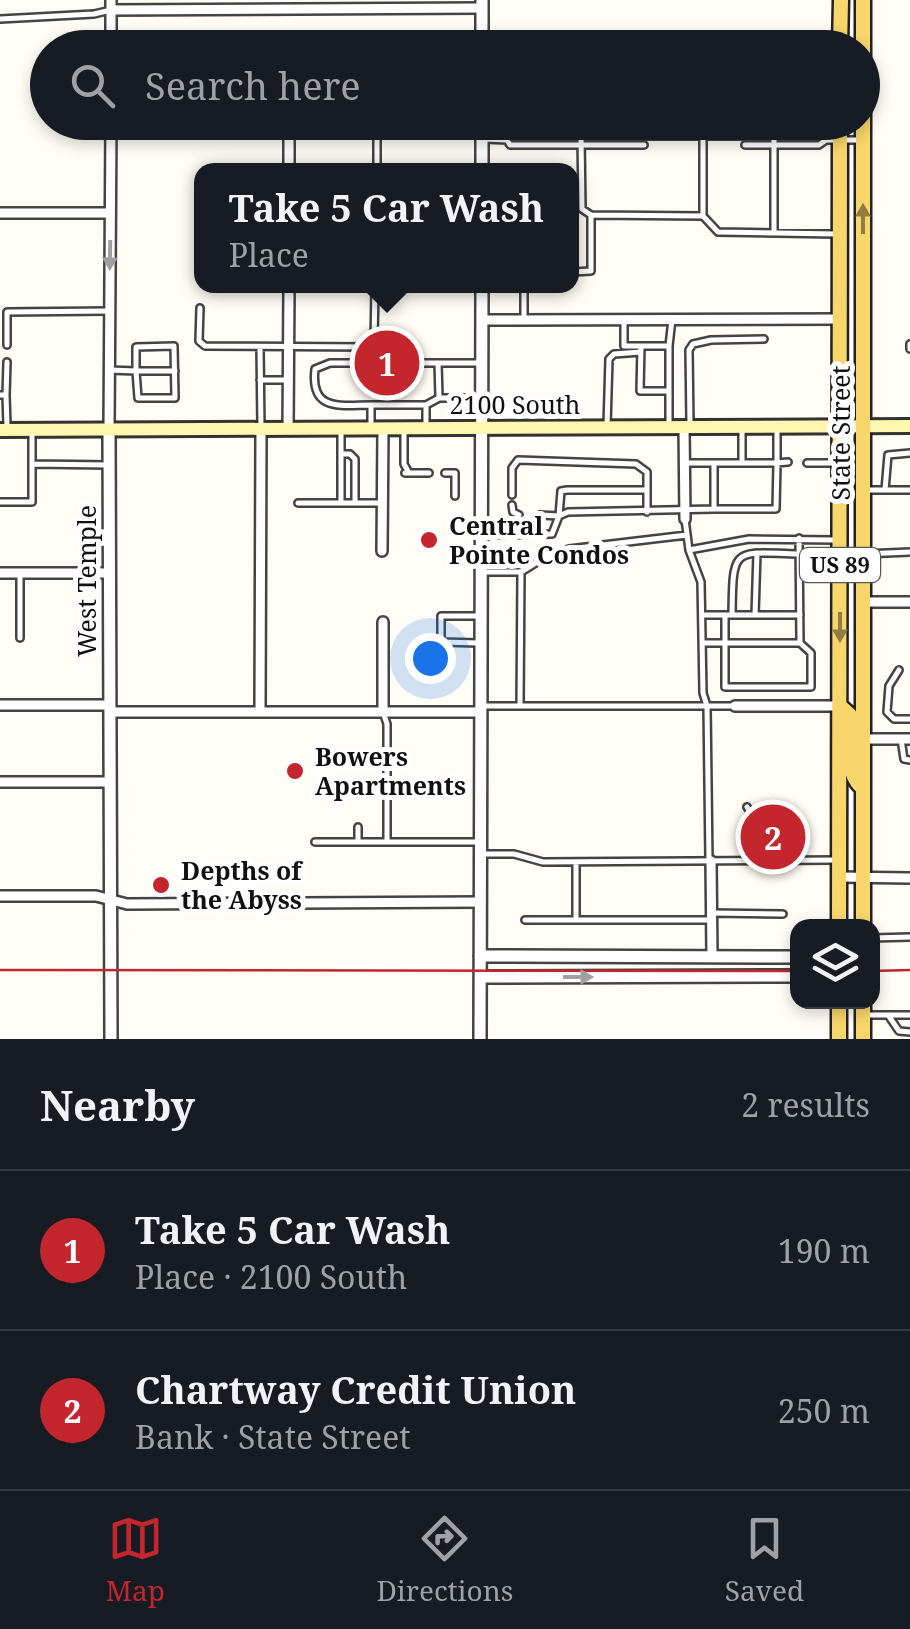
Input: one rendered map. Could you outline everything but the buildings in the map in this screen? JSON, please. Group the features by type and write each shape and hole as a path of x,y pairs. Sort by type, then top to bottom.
{"main road":[{"path":"840,0 840,30"},
{"name":"State Street","path":"864,0 864,30"},
{"name":"State Street","path":"833,140 840,234 839,919"},
{"name":"State Street","path":"863,140 863,919"},
{"name":"2100 South","path":"3,430 910,426"},
{"path":"840,706 850,715 854,781 864,788"},
{"path":"839,1009 839,1039"},
{"path":"863,1009 863,1039"}],"street":[{"path":"111,5 482,4 482,30"},
{"name":"West Temple","path":"111,140 111,1039"},
{"path":"0,213 110,213"},
{"path":"288,293 288,429"},
{"path":"480,1039 482,293"},
{"path":"482,320 840,319"},
{"path":"685,514 687,427"},
{"path":"377,428 382,551"},
{"path":"260,712 261,429"},
{"path":"0,573 110,573"},
{"path":"864,602 910,602"},
{"path":"383,622 383,712"},
{"path":"0,705 260,712 481,709"},
{"path":"736,706 840,706"},
{"path":"864,740 906,740"},
{"path":"0,782 110,782"},
{"path":"710,861 712,956"},
{"path":"839,878 910,878"},
{"path":"0,896 96,896 127,904 481,902"},
{"path":"480,956 790,957"},
{"path":"480,977 790,976"}],"lane":[{"path":"0,19 94,14 111,5"},
{"path":"507,140 510,145 644,145"},
{"path":"581,140 582,209 591,215 703,216"},
{"path":"703,140 703,216 718,232 840,234"},
{"path":"774,140 774,234"},
{"path":"746,145 819,145 833,140 863,140"},
{"path":"579,272 591,271 591,215"},
{"path":"200,308 201,344 288,349 372,346 375,293"},
{"path":"524,293 524,320"},
{"path":"6,345 3,327 7,312 109,310"},
{"path":"624,320 624,346 641,349"},
{"path":"669,427 672,320"},
{"path":"687,427 689,350 693,344 764,339"},
{"path":"174,346 176,398 138,398 136,371 136,347 174,346"},
{"path":"607,427 608,360 614,354 669,346"},
{"path":"260,347 261,429"},
{"path":"641,349 640,391 669,391"},
{"path":"3,430 6,362"},
{"path":"482,363 330,363 314,369 319,399 328,404 426,404 439,398 482,398"},
{"path":"438,363 439,398"},
{"path":"109,370 175,371"},
{"path":"260,380 288,380"},
{"path":"426,404 426,428"},
{"path":"370,406 377,428"},
{"path":"742,426 742,462"},
{"path":"540,515 776,509 777,426"},
{"path":"404,428 407,473 429,473"},
{"path":"341,429 342,504"},
{"path":"0,490 0,502 32,502 32,430"},
{"path":"886,490 888,455 910,453"},
{"path":"341,454 350,454 355,459 355,504"},
{"path":"512,496 512,468 518,460 636,464 647,472 647,512"},
{"path":"714,462 714,509"},
{"path":"685,463 788,462"},
{"path":"806,463 840,463"},
{"path":"32,464 110,464"},
{"path":"444,473 455,473 455,496"},
{"path":"481,535 552,534 559,516 561,492 567,490 646,490"},
{"path":"862,490 910,490"},
{"path":"298,503 383,504"},
{"path":"512,505 519,515"},
{"path":"685,514 690,550 701,582 710,861"},
{"path":"481,572 522,572 542,559 569,550 687,535"},
{"path":"799,538 800,643"},
{"path":"690,550 748,540 840,540"},
{"path":"864,554 910,552"},
{"path":"702,643 725,643 800,643 811,653 811,688 725,688 725,643 732,567 738,558 757,553 800,554"},
{"path":"754,615 757,553"},
{"path":"520,706 522,572"},
{"path":"20,573 20,638"},
{"path":"701,615 800,615"},
{"path":"481,616 442,616 441,642 481,643"},
{"path":"898,670 889,686 888,712 894,718 910,720"},
{"path":"481,709 736,706"},
{"path":"383,712 387,724 387,842"},
{"path":"906,740 901,753 910,760"},
{"path":"746,850 749,810"},
{"path":"358,827 358,842"},
{"path":"315,842 481,848 530,860 576,862 839,860"},
{"path":"576,862 576,920"},
{"path":"525,920 783,914"},
{"path":"880,938 910,937"},
{"path":"867,1009 888,1015 910,1015"},
{"path":"888,1015 899,1031 910,1032"}],"tram line":[{"path":"0,970 790,971"},
{"path":"880,971 910,970"}],"place":[{"name":"Take 5 Car Wash","path":"387,363"},
{"name":"Central Pointe Condos","path":"429,540"},
{"name":"Bowers Apartments","path":"295,771"},
{"name":"Chartway Credit Union","path":"773,837"},
{"name":"Depths of the Abyss","path":"161,885"}]}
